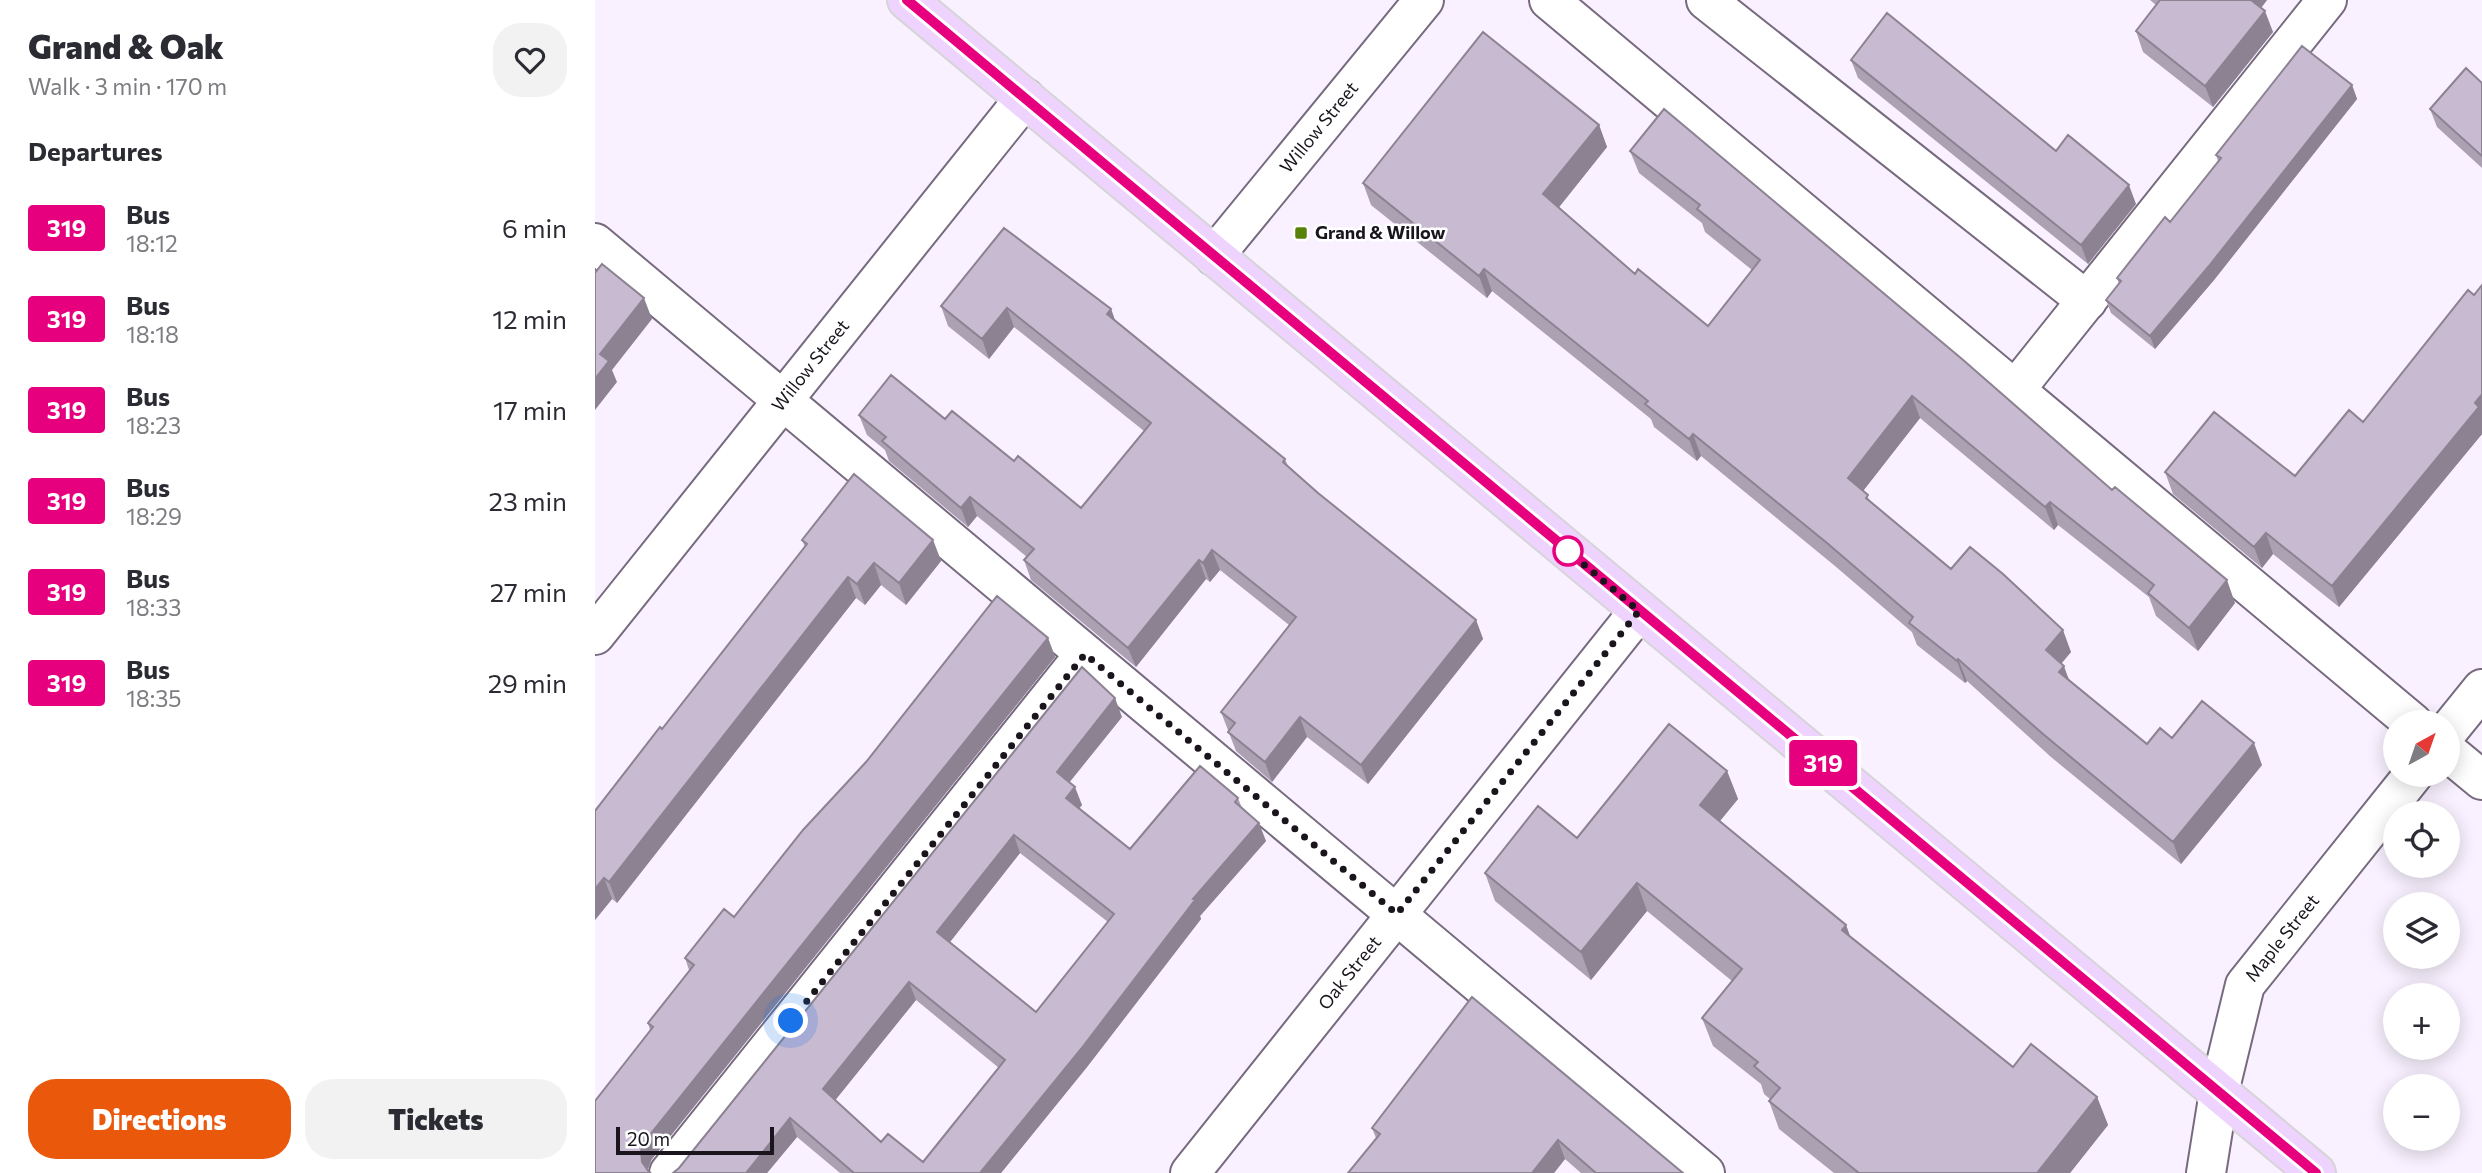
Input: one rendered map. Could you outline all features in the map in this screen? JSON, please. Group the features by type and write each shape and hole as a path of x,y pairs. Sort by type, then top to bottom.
{"main road":[{"path":"907,0 2316,1173"}],"street":[{"name":"Willow Street","path":"1214,256 1424,0"},
{"path":"1549,0 2397,710"},
{"path":"1706,0 2087,301"},
{"path":"2015,390 2327,0"},
{"name":"Willow Street","path":"595,635 1025,98"},
{"path":"595,243 1397,914 1699,1171"},
{"name":"Oak Street","path":"1190,1173 1639,611"},
{"path":"669,1173 1085,654"},
{"path":"2461,716 2482,689"},
{"path":"2461,763 2482,780"},
{"name":"Maple Street","path":"2206,1173 2219,1093 2245,985 2403,788"}],"building":[{"path":"2160,0 2251,0 2265,11 2205,86 2136,31"},
{"path":"1887,13 2056,151 2068,135 2129,185 2081,245 1851,60"},
{"path":"1483,32 1599,125 1543,194 1635,274 1638,269 1708,326 1760,260 1697,209 1700,205 1630,151 1664,109 1962,359 2112,490 2115,487 2227,580 2189,628 2148,593 2154,585 2050,502 2045,507 1912,396 1848,478 1868,495 1866,498 1951,569 1970,547 2003,574 2063,630 2046,650 2064,666 2059,672 2147,744 2160,728 2172,738 2202,701 2254,743 2173,842 1958,659 1957,661 1909,623 1913,617 1827,543 1693,434 1689,439 1645,404 1648,401 1484,269 1479,276 1363,183"},
{"path":"2302,46 2352,85 2150,336 2106,300 2121,281 2117,278 2165,217 2170,222 2221,158 2216,155"},
{"path":"2466,68 2482,83 2482,156 2430,109"},
{"path":"1004,228 1111,309 1107,314 1285,459 1283,462 1318,493 1476,620 1361,765 1300,717 1265,762 1228,732 1235,723 1221,712 1296,617 1212,550 1203,563 1199,560 1128,648 1024,560 1034,549 970,497 961,508 882,441 886,437 859,415 891,375 945,419 952,411 1014,461 1018,456 1081,508 1151,423 1007,308 982,339 941,306"},
{"path":"602,264 644,298 600,354 609,361 595,379 595,273"},
{"path":"2482,285 2482,394 2475,403 2479,407 2332,586 2266,533 2254,547 2165,472 2214,412 2295,476 2349,410 2363,422 2468,290 2474,295"},
{"path":"854,474 933,540 899,583 874,563 857,584 848,577 609,882 604,878 595,889 595,811 807,544 802,540"},
{"path":"997,596 1048,638 645,1141 641,1151 642,1162 651,1173 595,1173 595,1101 653,1027 648,1023 694,965 685,958 724,909 734,917 803,830 866,762"},
{"path":"1082,667 1115,698 1057,772 1075,787 1066,798 1130,849 1200,766 1238,798 1235,802 1259,823 1193,899 1195,900 1081,1049 980,1173 854,1173 790,1118 746,1173 673,1173","holes":["1014,835 1114,914 1036,1012 937,932","909,982 1005,1060 923,1162 888,1134 881,1142 823,1089"]},
{"path":"1669,724 1727,771 1700,805 1846,925 1842,930 2013,1067 2031,1044 2097,1097 2037,1173 1859,1173 1769,1101 1780,1088 1754,1066 1758,1062 1702,1018 1742,969 1637,883 1581,952 1485,873 1538,806 1577,838"},
{"path":"1472,997 1683,1173 1596,1173 1558,1140 1532,1173 1348,1173 1380,1134 1372,1128"}],"bus line":[{"name":"319","path":"907,0 2316,1173"}],"place":[{"name":"Grand & Willow","path":"1301,233"}],"route":[{"path":"791,1021 1085,654 1397,914 1639,611 1568,551"}]}
